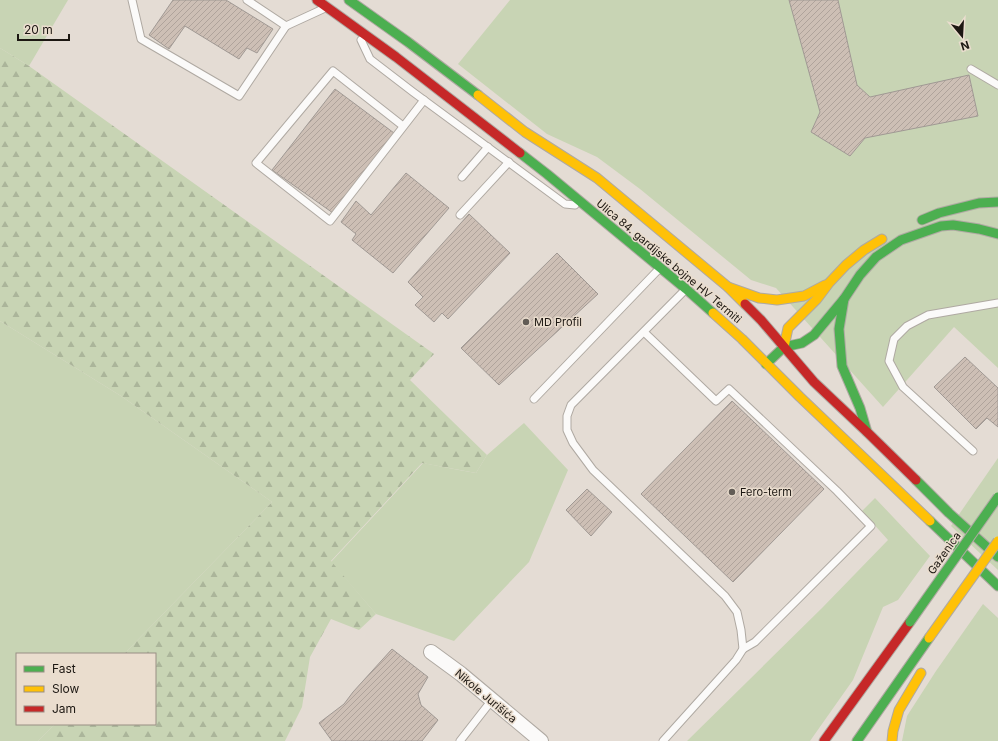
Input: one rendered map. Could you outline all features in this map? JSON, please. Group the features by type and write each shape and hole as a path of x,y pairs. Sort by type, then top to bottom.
{"main road":[{"name":"Ulica 84. gardijske bojne HV Termiti","path":"317,0 396,56 547,174 686,289 742,339 766,364 998,586"},
{"name":"Ulica 84. gardijske bojne HV Termiti","path":"349,0 408,42 525,132 597,178 728,287 761,320 814,382 949,513 998,557"},
{"path":"913,223 939,213 979,203 998,202"},
{"path":"766,364 784,347 802,343 814,335 844,299 860,275 876,257 901,240 941,226 953,225 998,234"},
{"path":"784,347 788,328 817,299 829,283 846,265 864,250 888,235"},
{"path":"728,287 759,298 778,300 804,296 829,283"},
{"path":"844,299 839,329 842,366 860,408 867,432"},
{"name":"Gaženica","path":"824,741 998,497"},
{"path":"857,741 998,541"},
{"path":"929,638 929,652"},
{"path":"892,741 892,731 899,710 926,666"}],"street":[{"name":"Nikole Jurišića","path":"431,652 461,674 541,741"}],"lane":[{"path":"132,0 141,39 239,96 286,26 327,7"},
{"path":"247,0 286,26"},
{"path":"355,28 370,59 565,204 587,207"},
{"path":"971,68 998,85"},
{"path":"403,126 333,71 256,163 330,221 424,100"},
{"path":"462,178 488,147"},
{"path":"460,215 509,162"},
{"path":"534,399 660,268"},
{"path":"686,289 571,405 567,416 567,430 572,443 593,470 725,596 737,612 743,649"},
{"path":"973,451 902,387 889,360 894,339 907,326 928,315 998,303"},
{"path":"644,332 716,401 729,389 837,491 871,526 755,642 743,649 736,660 663,741"},
{"path":"460,741 492,700"}],"green space":[{"path":"0,0 68,0 29,66 0,48"},
{"path":"510,0 998,0 998,368 954,327 883,407 776,288 751,280 640,189 597,157 547,134 458,64"},
{"path":"0,48 29,66 434,354 410,380 487,455 476,473 422,463 331,561 376,614 359,630 331,619 310,657 302,707 285,741 38,741 54,725 156,725 156,653 125,653 272,502 121,396 0,321"},
{"path":"0,321 121,396 272,502 125,653 16,653 16,725 54,725 38,741 0,741"},
{"path":"524,423 568,470 529,562 454,641 376,614 331,562 423,463 476,473 487,455"},
{"path":"998,458 998,570 951,526"},
{"path":"875,498 930,556 898,600 883,607 853,680 810,741 687,741 822,608 888,540 862,511"},
{"path":"983,604 998,618 998,741 902,741 907,716 936,671"}],"building":[{"path":"173,0 226,0 273,29 257,53 247,48 239,59 185,26 169,49 149,35"},
{"path":"789,0 838,0 857,85 870,97 969,75 978,116 865,138 850,156 811,132 820,112"},
{"path":"335,89 394,133 333,213 272,170"},
{"path":"406,173 449,208 393,273 352,240 356,234 341,222 356,201 371,215"},
{"path":"469,214 510,253 448,319 442,313 434,322 415,305 423,297 408,282"},
{"path":"557,253 598,294 499,385 461,348"},
{"path":"965,357 998,388 998,427 987,418 976,429 934,387"},
{"name":"Fero-term","path":"732,401 824,489 733,582 641,494"},
{"path":"587,489 612,512 591,536 566,510"},
{"path":"392,649 428,677 418,694 421,705 438,720 422,741 332,741 319,723 344,704"}],"traffic: fast":[{"path":"349,0 478,95"},
{"path":"520,153 686,289 713,313"},
{"path":"922,220 939,213 979,203 998,202"},
{"path":"766,364 784,347 802,343 814,335 844,299 860,275 876,257 901,240 941,226 953,225 998,234"},
{"path":"844,299 839,329 842,366 860,408 867,432"},
{"path":"916,480 949,513 998,557"},
{"path":"910,622 998,497"},
{"path":"930,521 998,586"},
{"path":"857,741 929,638"}],"traffic: slow":[{"path":"478,95 525,132 597,178 728,287 745,304"},
{"path":"784,347 788,328 817,299 829,283 846,265 864,250 882,239"},
{"path":"728,287 759,298 777,300 804,296 825,285"},
{"path":"713,313 742,339 800,397 930,521"},
{"path":"929,638 998,541"},
{"path":"892,741 893,731 899,710 921,673"}],"traffic: jam":[{"path":"317,0 396,57 520,153"},
{"path":"745,304 761,320 814,382 916,480"},
{"path":"824,741 910,622"}],"place":[{"name":"MD Profil","path":"526,322"},
{"name":"Fero-term","path":"732,492"}]}
